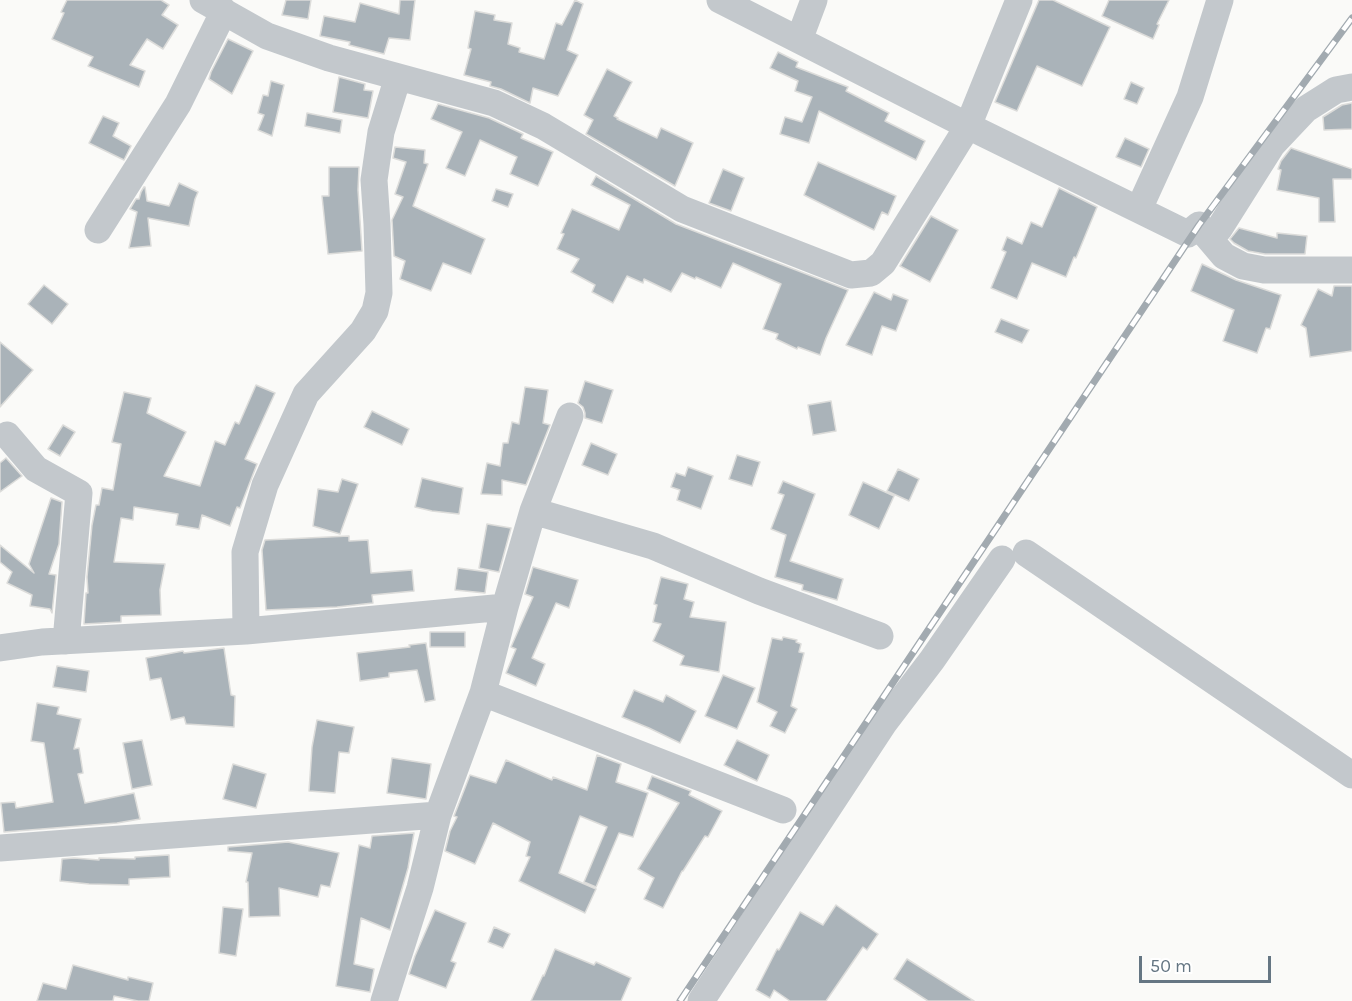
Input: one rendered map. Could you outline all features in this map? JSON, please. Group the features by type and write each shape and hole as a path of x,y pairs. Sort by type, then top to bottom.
{"street":[{"path":"720,0 1188,234 1198,225 1224,256 1244,266 1264,270 1352,270"},
{"path":"799,40 814,0"},
{"path":"98,230 177,104 214,6 267,36 329,58 495,103 543,126 682,209 851,275 871,273 883,263 968,126 1019,0"},
{"path":"1139,209 1190,97 1220,0"},
{"path":"246,631 245,552 265,485 306,394 363,332 375,311 379,293 374,180 381,132 398,77"},
{"path":"1207,236 1219,230 1272,145 1306,109 1336,90 1352,87"},
{"path":"384,1001 420,888 438,815 483,693 533,511 570,416"},
{"path":"7,435 36,469 79,493 66,641"},
{"path":"533,511 653,546 759,591 880,636"},
{"path":"701,1001 884,723 1014,556 1352,775"},
{"path":"0,648 42,642 246,631 505,607"},
{"path":"483,693 783,810"},
{"path":"0,848 438,815"}],"building":[{"path":"67,0 161,0 169,5 162,15 178,25 163,49 147,39 130,65 145,71 139,87 88,66 93,57 52,39 64,13 61,12"},
{"path":"286,0 311,0 308,19 282,15"},
{"path":"400,0 415,0 410,40 389,38 384,54 349,45 350,42 320,36 324,16 355,22 360,3 399,14"},
{"path":"575,0 583,4 567,50 578,55 558,96 533,88 530,103 490,86 491,82 464,75 471,49 468,48 475,11 495,15 494,20 512,23 508,44 520,48 519,52 544,59 556,23 562,25"},
{"path":"1039,0 1053,0 1110,27 1082,86 1037,66 1017,111 995,102"},
{"path":"1109,0 1169,0 1157,24 1159,25 1153,39 1102,16"},
{"path":"228,39 253,51 232,94 209,79"},
{"path":"778,52 798,62 796,67 848,87 846,91 889,113 885,121 925,141 916,160 819,111 809,143 780,134 785,117 802,122 812,97 795,91 798,81 770,68"},
{"path":"607,69 632,82 614,116 617,119 657,138 661,128 693,143 675,186 586,134 593,120 584,115"},
{"path":"339,77 365,84 364,90 373,91 368,118 333,112"},
{"path":"271,81 284,85 272,136 258,130 264,115 258,113 263,95 268,96"},
{"path":"1131,82 1144,88 1137,104 1124,99"},
{"path":"1352,103 1352,129 1324,130 1323,117 1342,105"},
{"path":"438,104 489,118 523,134 521,138 553,152 538,186 510,174 517,157 480,140 465,176 446,168 462,132 431,119"},
{"path":"307,113 342,120 340,133 305,126"},
{"path":"103,116 119,123 113,136 131,146 124,160 89,143"},
{"path":"1125,138 1149,149 1141,167 1116,157"},
{"path":"395,147 425,150 424,163 428,164 413,206 485,239 471,274 443,263 431,291 400,279 405,261 394,256 392,220 403,197 395,194 406,162 393,158"},
{"path":"1291,148 1352,169 1352,179 1333,179 1335,222 1319,222 1319,198 1277,190 1281,170 1278,169"},
{"path":"818,162 896,196 888,215 882,212 874,230 804,195"},
{"path":"329,167 359,167 358,190 362,251 328,254 322,196 329,196"},
{"path":"723,169 744,178 731,211 709,203"},
{"path":"596,176 676,224 848,290 820,355 798,347 797,349 776,339 778,334 763,329 781,284 733,263 721,288 682,273 671,292 644,279 643,283 627,276 613,303 592,292 595,285 571,272 579,259 557,249 564,234 561,233 572,209 619,230 630,205 591,185"},
{"path":"179,183 198,192 189,226 148,218 151,246 129,248 137,212 130,209 136,199 139,199 144,187 147,201 169,206"},
{"path":"1059,188 1097,207 1066,277 1032,263 1017,299 991,288 1006,252 1002,250 1007,237 1022,244 1031,222 1042,227"},
{"path":"496,189 513,194 508,207 492,201"},
{"path":"931,216 958,230 930,282 900,266"},
{"path":"1239,228 1277,238 1277,233 1307,236 1305,254 1265,254 1248,251 1230,239"},
{"path":"1202,264 1236,280 1281,295 1270,329 1266,328 1257,353 1223,341 1234,310 1191,291"},
{"path":"44,285 68,304 52,324 28,304"},
{"path":"1334,286 1352,286 1352,351 1310,357 1306,328 1301,325 1318,289 1332,296"},
{"path":"874,292 891,300 893,294 908,300 896,331 882,326 872,355 846,345"},
{"path":"1001,319 1029,330 1022,343 995,332"},
{"path":"0,342 33,370 0,407"},
{"path":"585,381 613,390 602,423 585,418 583,407 578,403"},
{"path":"256,385 275,393 245,459 257,464 240,508 237,507 230,526 202,515 199,529 176,525 178,514 134,507 133,520 121,518 114,562 165,564 160,590 161,615 121,616 121,622 84,624 92,525 102,488 113,490 121,444 112,442 124,392 151,398 147,413 186,432 164,476 200,486 215,441 225,445 235,422 239,424"},
{"path":"525,387 548,390 543,423 550,425 526,485 502,480 502,495 481,494 487,463 500,466 503,443 508,443 512,422 519,424"},
{"path":"831,401 836,431 813,435 808,405"},
{"path":"372,411 409,429 402,445 364,427"},
{"path":"63,425 75,432 60,456 48,449"},
{"path":"591,443 617,454 608,475 582,465"},
{"path":"737,455 760,462 752,486 729,479"},
{"path":"6,458 22,476 0,492 0,463"},
{"path":"688,467 713,476 701,509 677,500 680,490 671,487 676,473 685,476"},
{"path":"898,469 919,479 909,501 887,491"},
{"path":"422,478 463,488 459,514 415,507"},
{"path":"342,479 358,484 340,534 313,526 318,489 338,492"},
{"path":"783,481 815,494 790,561 843,579 837,600 802,590 803,585 775,577 786,535 771,529 784,495 778,493"},
{"path":"863,482 894,496 879,529 849,515"},
{"path":"51,498 62,502 59,544 49,574 56,575 52,613 50,609 30,606 32,595 7,583 12,572 0,562 0,545 34,573 29,564"},
{"path":"487,524 511,528 499,572 479,568"},
{"path":"349,536 349,541 368,540 371,573 412,570 414,591 372,595 373,603 266,610 262,550 265,540"},
{"path":"533,567 578,580 569,608 556,603 532,658 545,664 536,686 506,673 516,649 511,647 533,597 525,594"},
{"path":"458,568 488,572 485,593 455,590"},
{"path":"661,577 688,584 684,599 694,602 690,617 726,622 719,672 680,665 684,656 653,641 661,624 653,622 657,605 654,604"},
{"path":"430,632 465,632 465,647 430,647"},
{"path":"783,637 797,640 796,642 801,644 799,652 804,653 791,706 797,709 785,733 770,726 777,712 757,702 772,638 782,640"},
{"path":"426,643 435,700 425,702 417,670 389,673 389,677 360,681 357,653"},
{"path":"224,648 231,695 235,696 234,727 186,724 184,717 171,720 161,678 150,680 146,658 183,651 184,653"},
{"path":"57,666 89,671 86,692 53,687"},
{"path":"723,675 755,688 737,729 705,716"},
{"path":"634,690 663,702 666,695 696,711 680,743 622,717"},
{"path":"37,703 59,707 57,714 81,719 74,749 79,748 83,773 78,774 85,803 134,793 140,819 4,832 1,803 15,802 16,808 53,802 44,743 31,741"},
{"path":"317,720 354,727 349,753 339,752 335,793 309,791 312,747"},
{"path":"142,740 152,785 132,789 123,743"},
{"path":"737,740 769,755 757,781 724,765"},
{"path":"597,755 621,764 616,782 648,793 633,837 619,833 596,887 584,882 607,827 580,816 559,873 596,889 585,913 519,881 530,857 526,856 530,842 493,823 475,864 445,851 450,831 457,817 454,816 470,775 496,783 506,760 552,780 553,777 587,790"},
{"path":"392,758 431,764 426,799 387,793"},
{"path":"233,764 266,774 256,808 223,799"},
{"path":"652,776 691,791 689,795 722,811 708,837 705,836 682,871 663,908 644,899 654,878 638,869 679,803 647,789"},
{"path":"414,833 408,868 390,930 361,918 354,964 374,969 370,992 336,986 359,845 370,848 372,836"},
{"path":"288,842 339,853 330,887 321,885 318,897 279,888 280,916 249,917 248,882 246,882 252,853 228,851 228,847"},
{"path":"169,855 170,877 129,879 129,885 60,881 62,859 135,859 135,857"},
{"path":"836,905 878,934 867,950 863,947 826,1001 790,1001 774,990 770,998 756,990 777,949 779,950 800,912 823,925"},
{"path":"223,907 243,909 236,956 219,953"},
{"path":"435,910 466,923 451,961 456,963 446,988 409,974"},
{"path":"494,927 510,934 503,948 488,942"},
{"path":"555,949 594,965 596,962 631,978 621,1001 531,1001"},
{"path":"907,959 974,1001 928,1001 894,979"},
{"path":"73,965 128,980 128,977 153,983 149,1001 114,996 113,1001 37,1001 43,983 66,989"}],"railway":[{"path":"680,1001 1199,225 1352,18"}]}
